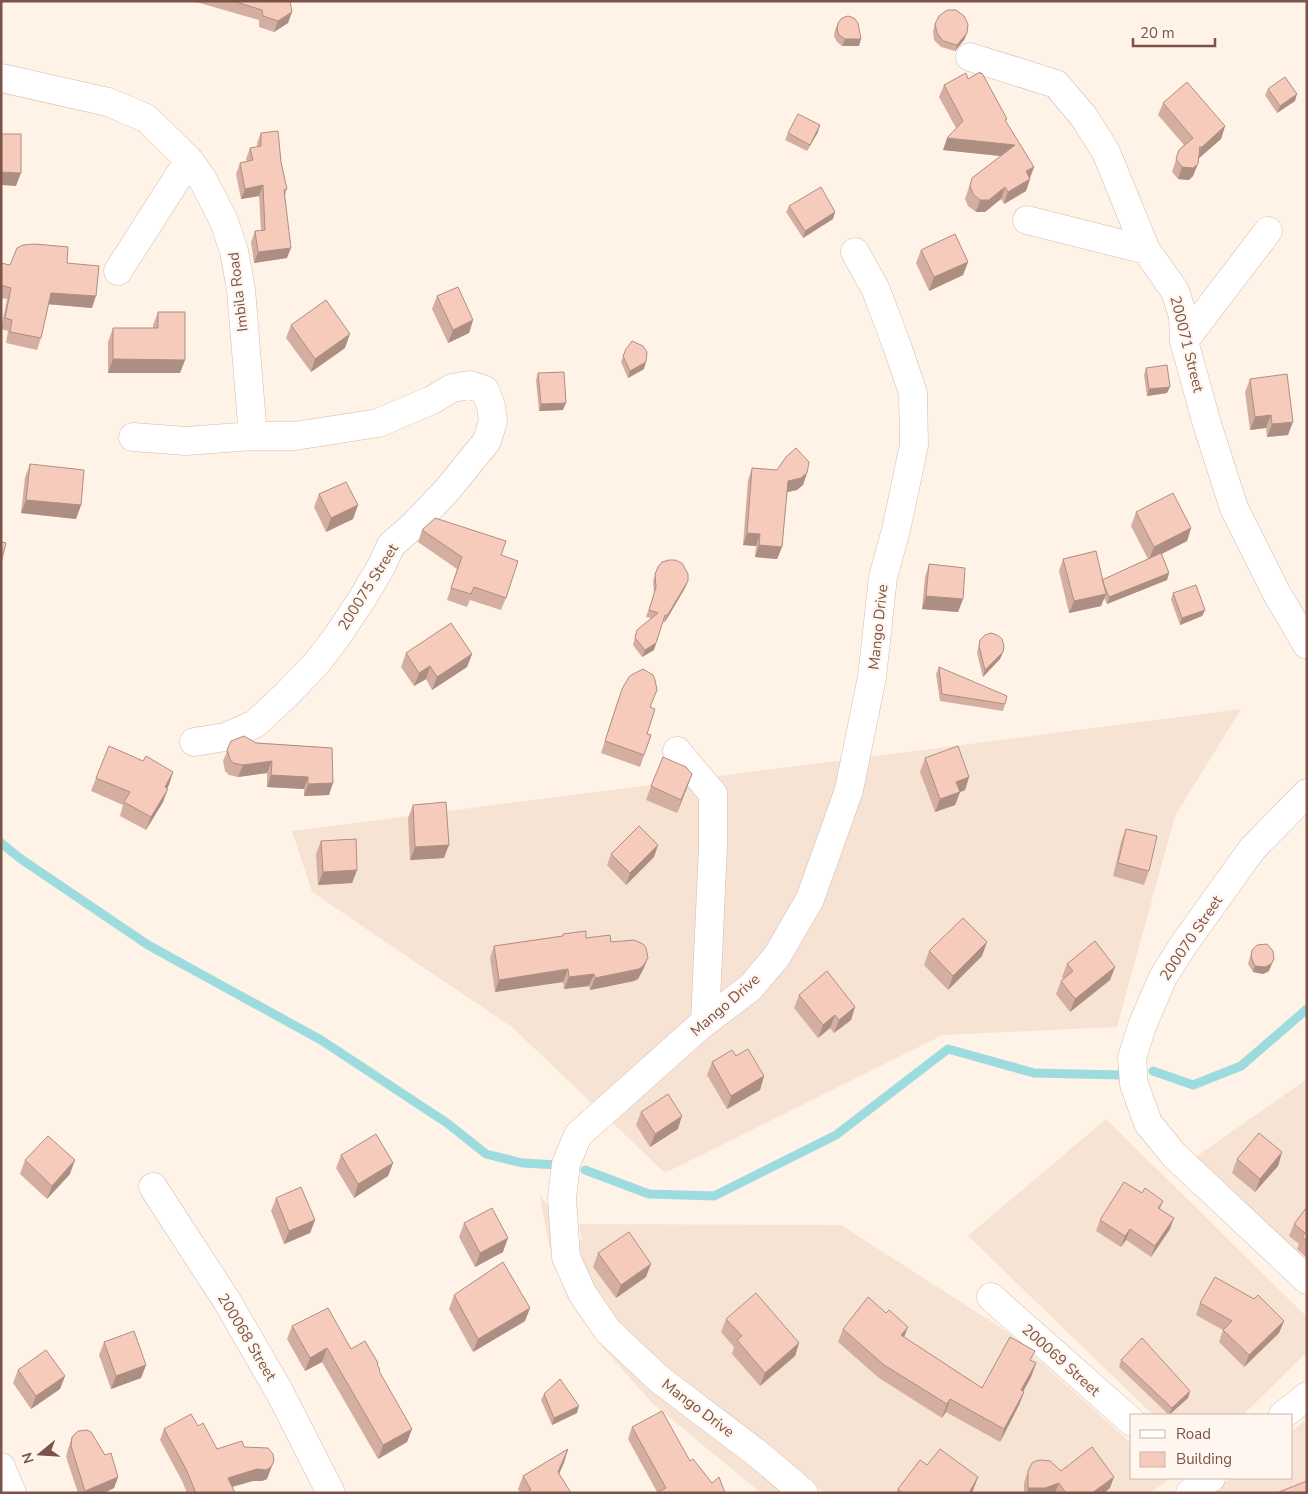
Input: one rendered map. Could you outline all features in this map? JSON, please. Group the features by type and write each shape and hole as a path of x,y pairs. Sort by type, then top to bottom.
{"street":[{"name":"200071 Street","path":"970,57 1056,84 1084,116 1106,152 1146,250 1175,291 1183,316 1184,341 1207,424 1234,508 1276,592 1307,645"},
{"name":"Imbila Road","path":"1,78 108,102 146,118 189,160 203,180 220,213 234,251 241,289 253,436"},
{"path":"118,270 189,160"},
{"path":"1028,220 1146,250"},
{"path":"1184,341 1268,231"},
{"name":"Mango Drive","path":"804,1493 758,1454 659,1379 608,1331 582,1293 566,1257 562,1198 566,1164 578,1135 705,1022 750,988 778,956 810,899 849,790 872,677 883,577 896,530 914,445 913,393 898,346 876,290 854,252"},
{"name":"200075 Street","path":"194,742 225,737 254,724 316,664 362,599 381,567 391,545 448,489 487,441 493,421 491,406 485,390 470,385 452,388 410,409 378,423 366,426 295,436 253,436"},
{"path":"134,438 186,441 253,436"},
{"path":"677,751 713,794 713,846 705,1022"},
{"name":"200070 Street","path":"1307,793 1252,849 1179,952 1163,977 1142,1026 1132,1058 1134,1084 1148,1123 1174,1155 1307,1280"},
{"name":"200068 Street","path":"153,1187 226,1302 279,1391 331,1493"},
{"name":"200069 Street","path":"991,1297 1130,1420"},
{"path":"1284,1414 1307,1396"},
{"path":"1,1467 12,1493"}],"shaded area":[{"path":"1241,709 1175,816 1117,1027 943,1035 665,1173 513,1028 312,892 292,831"},
{"path":"1307,1079 1307,1263 1190,1161"},
{"path":"1106,1119 1307,1317 1307,1352 1244,1414 1152,1414 968,1236"},
{"path":"540,1196 582,1243 579,1224 841,1225 1006,1331 1130,1442 1130,1479 1170,1479 1150,1493 824,1493 800,1472 804,1493 761,1493 653,1404 603,1348 567,1297 549,1246"},
{"path":"1307,1419 1307,1493 1211,1493 1230,1479 1293,1479 1293,1430"}],"building":[{"path":"233,1 290,1 292,12 278,21 263,16 262,10"},
{"path":"947,10 956,10 964,16 968,24 967,33 957,45 943,41 937,33 935,24 939,16"},
{"path":"848,16 854,18 858,23 861,39 845,39 839,35 838,23 842,18"},
{"path":"980,72 1007,119 1005,120 1034,167 1026,171 1030,179 1008,192 1005,187 989,200 980,200 973,194 970,186 972,178 1015,145 947,138 963,121 944,85 966,73 968,79"},
{"path":"1285,77 1297,94 1280,106 1268,89"},
{"path":"1187,82 1225,126 1201,148 1200,146 1198,164 1193,168 1182,167 1176,159 1179,150 1193,138 1163,103"},
{"path":"798,114 820,125 810,145 788,133"},
{"path":"278,131 281,162 287,189 284,190 291,248 258,252 255,231 265,230 263,185 245,189 240,163 253,160 250,148 261,146 261,133"},
{"path":"1,134 21,134 21,173 1,172"},
{"path":"821,187 835,212 805,231 789,206"},
{"path":"955,234 968,262 934,277 921,250"},
{"path":"35,244 68,247 67,263 99,266 96,296 51,293 41,338 10,332 12,320 5,318 11,288 1,285 1,263 10,265 17,248 23,245"},
{"path":"458,287 473,320 453,330 437,296"},
{"path":"326,300 350,334 315,359 291,325"},
{"path":"158,312 185,312 185,360 113,359 113,328 158,328"},
{"path":"632,341 643,346 647,352 646,362 630,371 623,356"},
{"path":"1167,365 1170,387 1149,389 1146,368"},
{"path":"564,372 566,403 541,404 538,373"},
{"path":"1287,374 1293,422 1272,424 1271,415 1255,417 1250,379"},
{"path":"796,448 809,462 807,473 801,478 788,481 782,547 759,545 760,534 747,533 752,468 777,470 786,457"},
{"path":"30,464 84,470 81,505 26,500"},
{"path":"346,482 358,505 331,518 319,494"},
{"path":"1173,493 1191,528 1154,547 1136,512"},
{"path":"435,518 506,541 501,555 518,561 506,598 474,587 471,594 451,588 462,557 422,530"},
{"path":"1,542 6,543 1,563"},
{"path":"1096,551 1106,594 1074,601 1063,559"},
{"path":"1161,553 1169,573 1109,597 1102,580"},
{"path":"669,560 682,563 688,574 688,581 667,616 665,615 656,643 645,650 635,638 637,630 658,613 649,610 656,587 655,574 662,562"},
{"path":"929,564 965,568 963,599 926,596"},
{"path":"1196,585 1205,610 1182,618 1173,593"},
{"path":"451,623 472,654 437,677 430,666 419,673 406,653"},
{"path":"991,633 1002,639 1004,646 1003,652 985,670 979,646 980,640 985,635"},
{"path":"939,667 1007,696 1005,704 942,694"},
{"path":"643,669 653,675 657,690 650,707 655,709 647,734 651,735 644,755 605,741 622,689 629,677"},
{"path":"244,736 256,743 332,748 333,783 308,784 308,777 271,775 272,761 243,765 233,763 227,750 231,741"},
{"path":"109,746 143,761 146,756 173,772 165,787 168,789 151,817 124,802 130,792 96,778"},
{"path":"958,746 969,777 956,782 960,792 940,799 925,758"},
{"path":"663,757 686,767 692,774 681,800 651,786"},
{"path":"446,802 449,845 415,847 413,805"},
{"path":"639,826 658,845 630,873 611,854"},
{"path":"1126,829 1157,836 1149,871 1118,863"},
{"path":"356,839 357,870 323,872 321,841"},
{"path":"963,918 987,942 953,976 929,951"},
{"path":"586,931 586,938 610,935 611,942 634,940 643,944 648,958 639,969 595,978 594,974 569,977 568,969 499,980 494,946"},
{"path":"1095,941 1115,967 1075,999 1061,981 1073,971 1067,964"},
{"path":"1267,944 1273,951 1274,959 1271,964 1265,967 1255,966 1251,957 1252,950 1257,945"},
{"path":"827,971 855,1007 839,1020 835,1015 823,1025 799,995"},
{"path":"748,1049 764,1076 731,1096 712,1062 732,1050 736,1056"},
{"path":"668,1094 682,1116 655,1134 641,1112"},
{"path":"1259,1133 1282,1152 1260,1179 1237,1159"},
{"path":"376,1134 393,1163 358,1184 341,1155"},
{"path":"48,1136 75,1160 52,1186 25,1160"},
{"path":"1124,1182 1142,1193 1145,1188 1163,1201 1158,1208 1174,1218 1155,1246 1130,1229 1125,1236 1100,1220"},
{"path":"301,1187 315,1220 289,1231 276,1198"},
{"path":"1307,1207 1307,1241 1302,1237 1305,1233 1294,1224"},
{"path":"492,1208 508,1238 480,1253 464,1223"},
{"path":"629,1232 651,1264 621,1285 598,1253"},
{"path":"503,1262 530,1308 478,1339 454,1295"},
{"path":"1215,1277 1254,1299 1258,1295 1284,1321 1249,1355 1223,1330 1232,1321 1200,1303"},
{"path":"756,1293 799,1343 765,1373 737,1340 742,1336 726,1319"},
{"path":"868,1297 886,1313 889,1310 908,1327 901,1335 982,1388 1010,1337 1035,1351 1030,1360 1036,1363 1021,1390 1024,1392 1004,1429 950,1399 947,1404 884,1365 843,1329"},
{"path":"328,1308 351,1349 365,1341 378,1363 379,1371 412,1429 383,1445 327,1348 310,1358 292,1326"},
{"path":"134,1331 146,1365 116,1376 104,1342"},
{"path":"1142,1338 1190,1391 1172,1408 1121,1360"},
{"path":"46,1350 65,1376 36,1396 18,1370"},
{"path":"560,1379 579,1406 554,1418 544,1394"},
{"path":"662,1411 690,1461 693,1459 712,1483 719,1477 725,1493 656,1493 666,1488 632,1427"},
{"path":"191,1414 198,1426 203,1423 217,1449 242,1441 244,1447 268,1448 273,1454 274,1461 271,1467 266,1470 257,1469 228,1478 235,1493 196,1493 186,1469 164,1429"},
{"path":"87,1430 91,1432 105,1455 111,1453 118,1477 85,1491 71,1446 72,1437 78,1431"},
{"path":"1092,1447 1114,1477 1092,1493 1066,1493 1059,1483 1045,1488 1028,1488 1028,1471 1032,1463 1041,1460 1050,1461 1061,1471"},
{"path":"568,1449 558,1472 571,1493 525,1493 531,1490 523,1476"},
{"path":"940,1449 978,1477 969,1493 902,1493 898,1489 920,1460 927,1465"},
{"path":"1307,1481 1307,1493 1279,1493 1279,1492"}],"waterway":[{"path":"1,843 21,859 148,945 321,1040 447,1123 486,1154 522,1163 559,1165"},
{"path":"1153,1071 1193,1085 1241,1066 1307,1009"},
{"path":"585,1170 649,1194 714,1196 836,1135 948,1049 1034,1073 1121,1075"}]}
